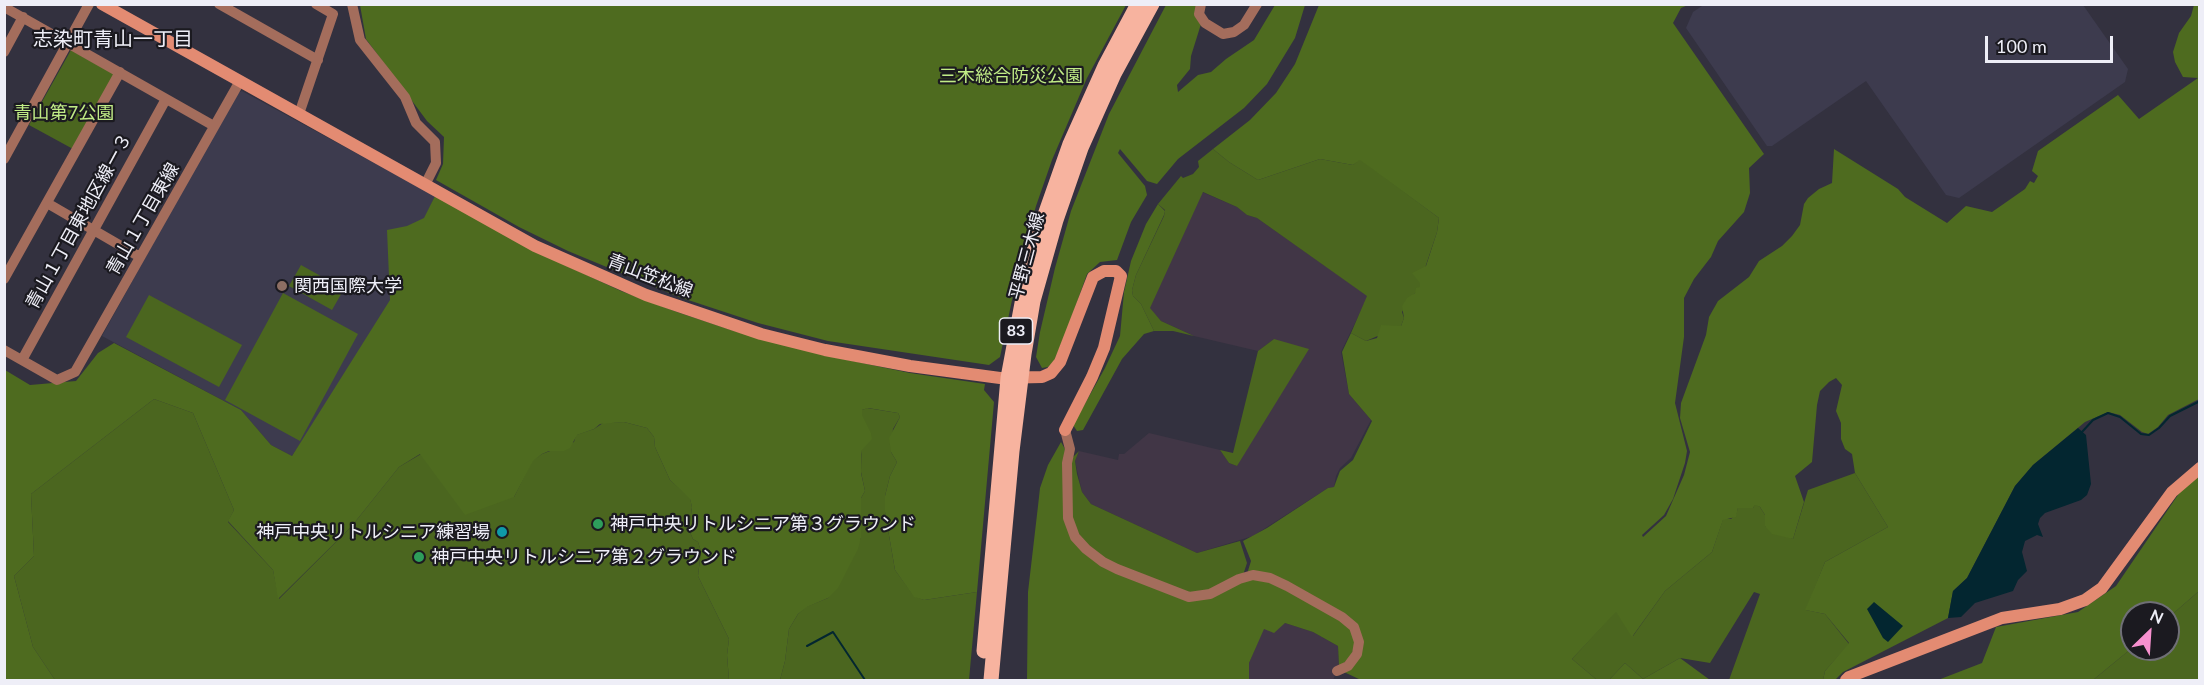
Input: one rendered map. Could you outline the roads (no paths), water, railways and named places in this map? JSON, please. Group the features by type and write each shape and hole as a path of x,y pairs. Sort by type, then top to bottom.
{"main road":[{"name":"平野三木線","path":"982,681 1026,282 1055,184 1090,96 1138,4"},
{"name":"平野三木線","path":"991,681 1014,379 1033,301 1071,174 1110,83 1152,4"}],"street":[{"path":"4,159 89,4"},
{"name":"青山笠松線","path":"102,4 502,228 570,262 636,291 761,334 825,350 910,366 985,377 1014,379 1042,377 1055,369 1062,357 1093,277 1108,270 1119,272 1121,276 1104,348 1065,429"},
{"path":"219,4 318,60"},
{"path":"299,114 333,14 316,4"},
{"path":"352,4 360,40 405,97 416,123 435,142 436,163 425,185"},
{"path":"1201,4 1199,14 1205,23 1223,34 1234,32 1244,25 1257,4"},
{"path":"4,7 214,126"},
{"path":"4,52 23,17"},
{"path":"4,279 120,72"},
{"name":"青山１丁目東線","path":"22,360 57,380 75,372 240,81"},
{"name":"青山１丁目東地区線ー３","path":"22,360 166,99"},
{"path":"47,203 140,257"},
{"path":"4,350 22,360"},
{"path":"1065,429 1070,449 1067,455 1066,473 1068,518 1075,537 1086,549 1117,569 1189,597 1210,594 1239,579 1253,576 1278,581 1332,611 1354,627 1359,642 1357,654 1348,666 1337,671"},
{"path":"1846,681 1850,677 2002,618 2060,609 2085,600 2102,588 2172,492 2199,468"}],"water":[{"path":"2078,428 2086,435 2091,484 2087,495 2081,500 2045,513 2040,518 2038,524 2043,537 2037,535 2025,541 2022,552 2027,571 2018,580 2013,591 1975,603 1961,617 1948,618 1953,591 1967,578 2015,486 2033,465"},
{"path":"1874,602 1903,626 1888,642 1883,638 1867,609"}],"waterway":[{"path":"2082,432 2093,420 2108,413 2120,417 2141,434 2149,435 2170,416 2200,401"},
{"path":"807,646 833,632 865,680"}],"place":[{"name":"関西国際大学","path":"282,286"},
{"name":"神戸中央リトルシニア第３グラウンド","path":"598,524"},
{"name":"神戸中央リトルシニア練習場","path":"502,532"},
{"name":"神戸中央リトルシニア第２グラウンド","path":"419,557"}],"district":[{"name":"志染町青山一丁目","path":"113,40"}],"park label":[{"name":"三木総合防災公園","path":"1011,76"},
{"name":"青山第7公園","path":"64,113"}]}
